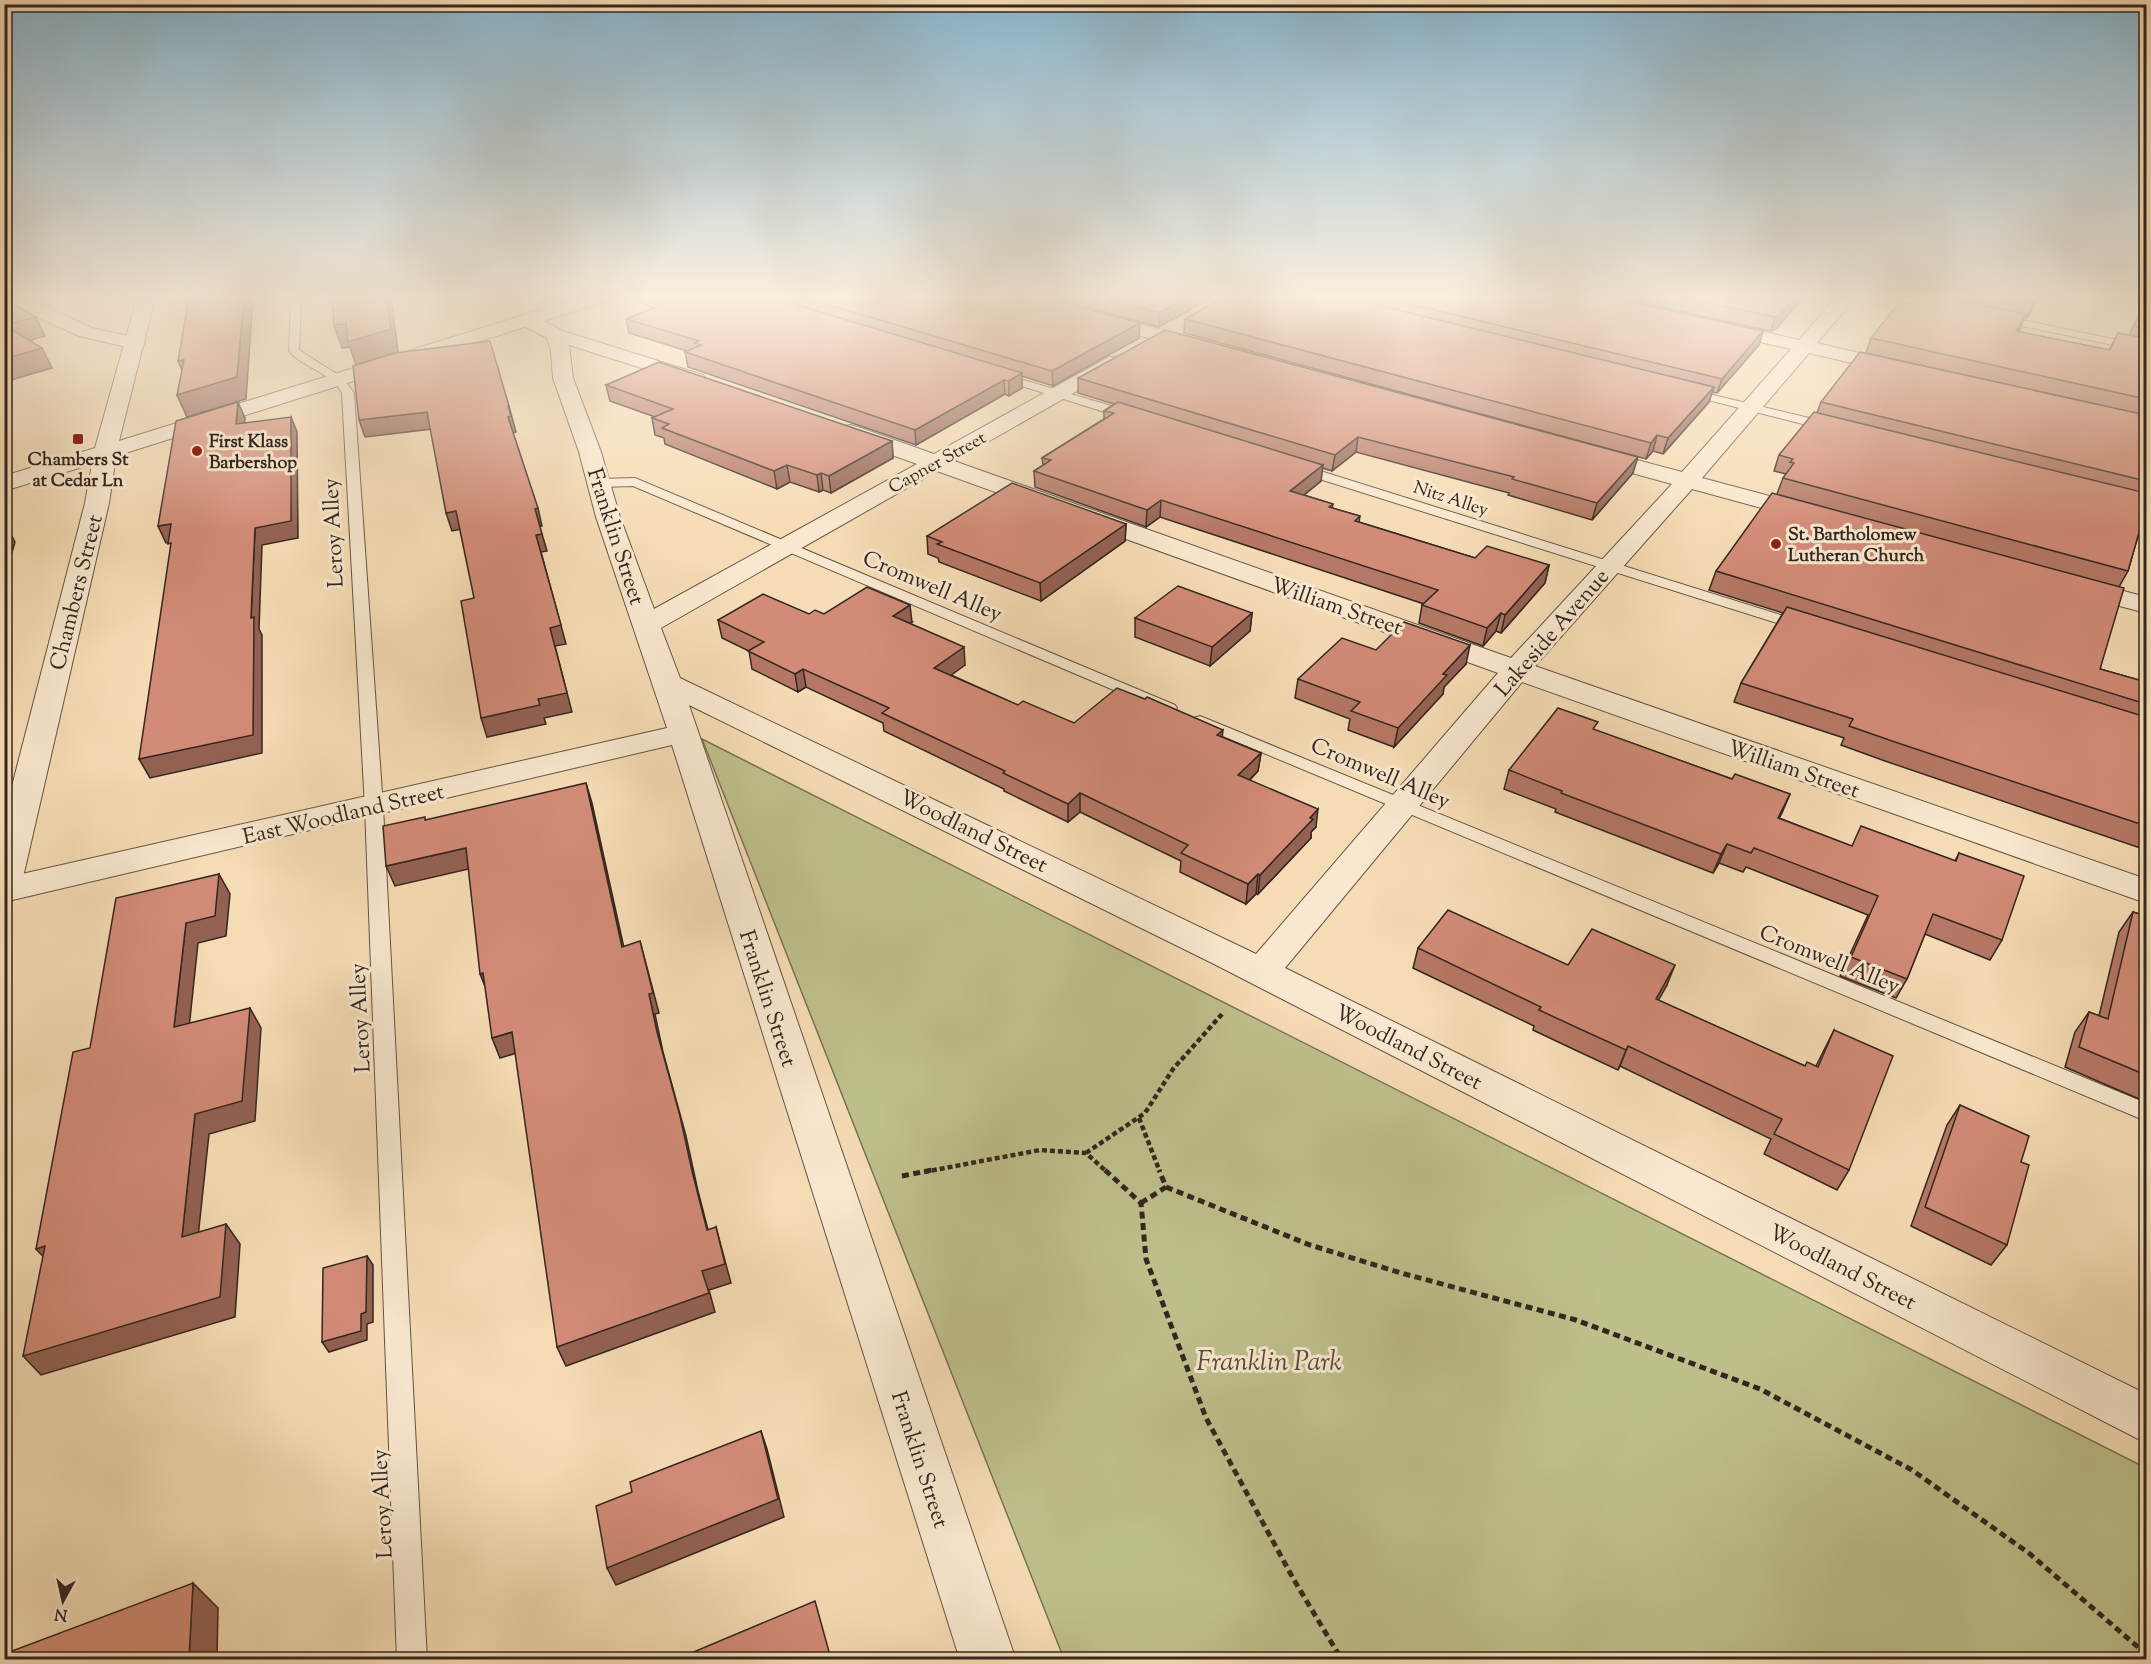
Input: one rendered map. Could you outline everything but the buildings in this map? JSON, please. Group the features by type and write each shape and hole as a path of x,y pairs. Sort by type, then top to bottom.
{"street":[{"name":"Chambers Street","path":"4,888 97,503 105,452 126,376"},
{"path":"4,484 350,376"},
{"name":"Franklin Street","path":"563,376 667,683 988,1659"},
{"path":"686,376 717,386"},
{"name":"Capner Street","path":"646,625 1089,376"},
{"name":"Lakeside Avenue","path":"1262,972 1517,669 1687,481 1777,376"},
{"name":"William Street","path":"828,424 1772,761 2146,891"},
{"path":"1573,449 1834,520"},
{"path":"2060,581 2146,605"},
{"name":"Woodland Street","path":"667,683 893,790 1262,972 2146,1419"},
{"name":"East Woodland Street","path":"4,888 374,807 682,734"}],"lane":[{"path":"331,376 338,379"},
{"path":"1000,376 1142,419"},
{"name":"Leroy Alley","path":"338,379 346,386 348,393 374,807 412,1659"},
{"path":"1681,390 1840,429"},
{"name":"Nitz Alley","path":"1286,464 1815,631"},
{"name":"Cromwell Alley","path":"598,483 635,482 788,545 817,561 1403,806 2146,1112"}],"path":[{"path":"902,1176 1040,1150 1086,1153 1145,1113 1173,1069 1223,1013"},
{"path":"1139,1118 1166,1187 1310,1245 1401,1273 1576,1320 1760,1389 1912,1470 2030,1554 2146,1654"},
{"path":"1086,1153 1141,1203 1146,1259 1206,1418 1294,1580 1342,1659"},
{"path":"1141,1203 1166,1187"}],"green space":[{"name":"Franklin Park","path":"702,739 2146,1468 2146,1659 1064,1659"}],"place":[{"name":"Chambers St at Cedar Ln","path":"78,439"},
{"name":"First Klass Barbershop","path":"197,451"},
{"name":"St. Bartholomew Lutheran Church","path":"1776,544"}]}
